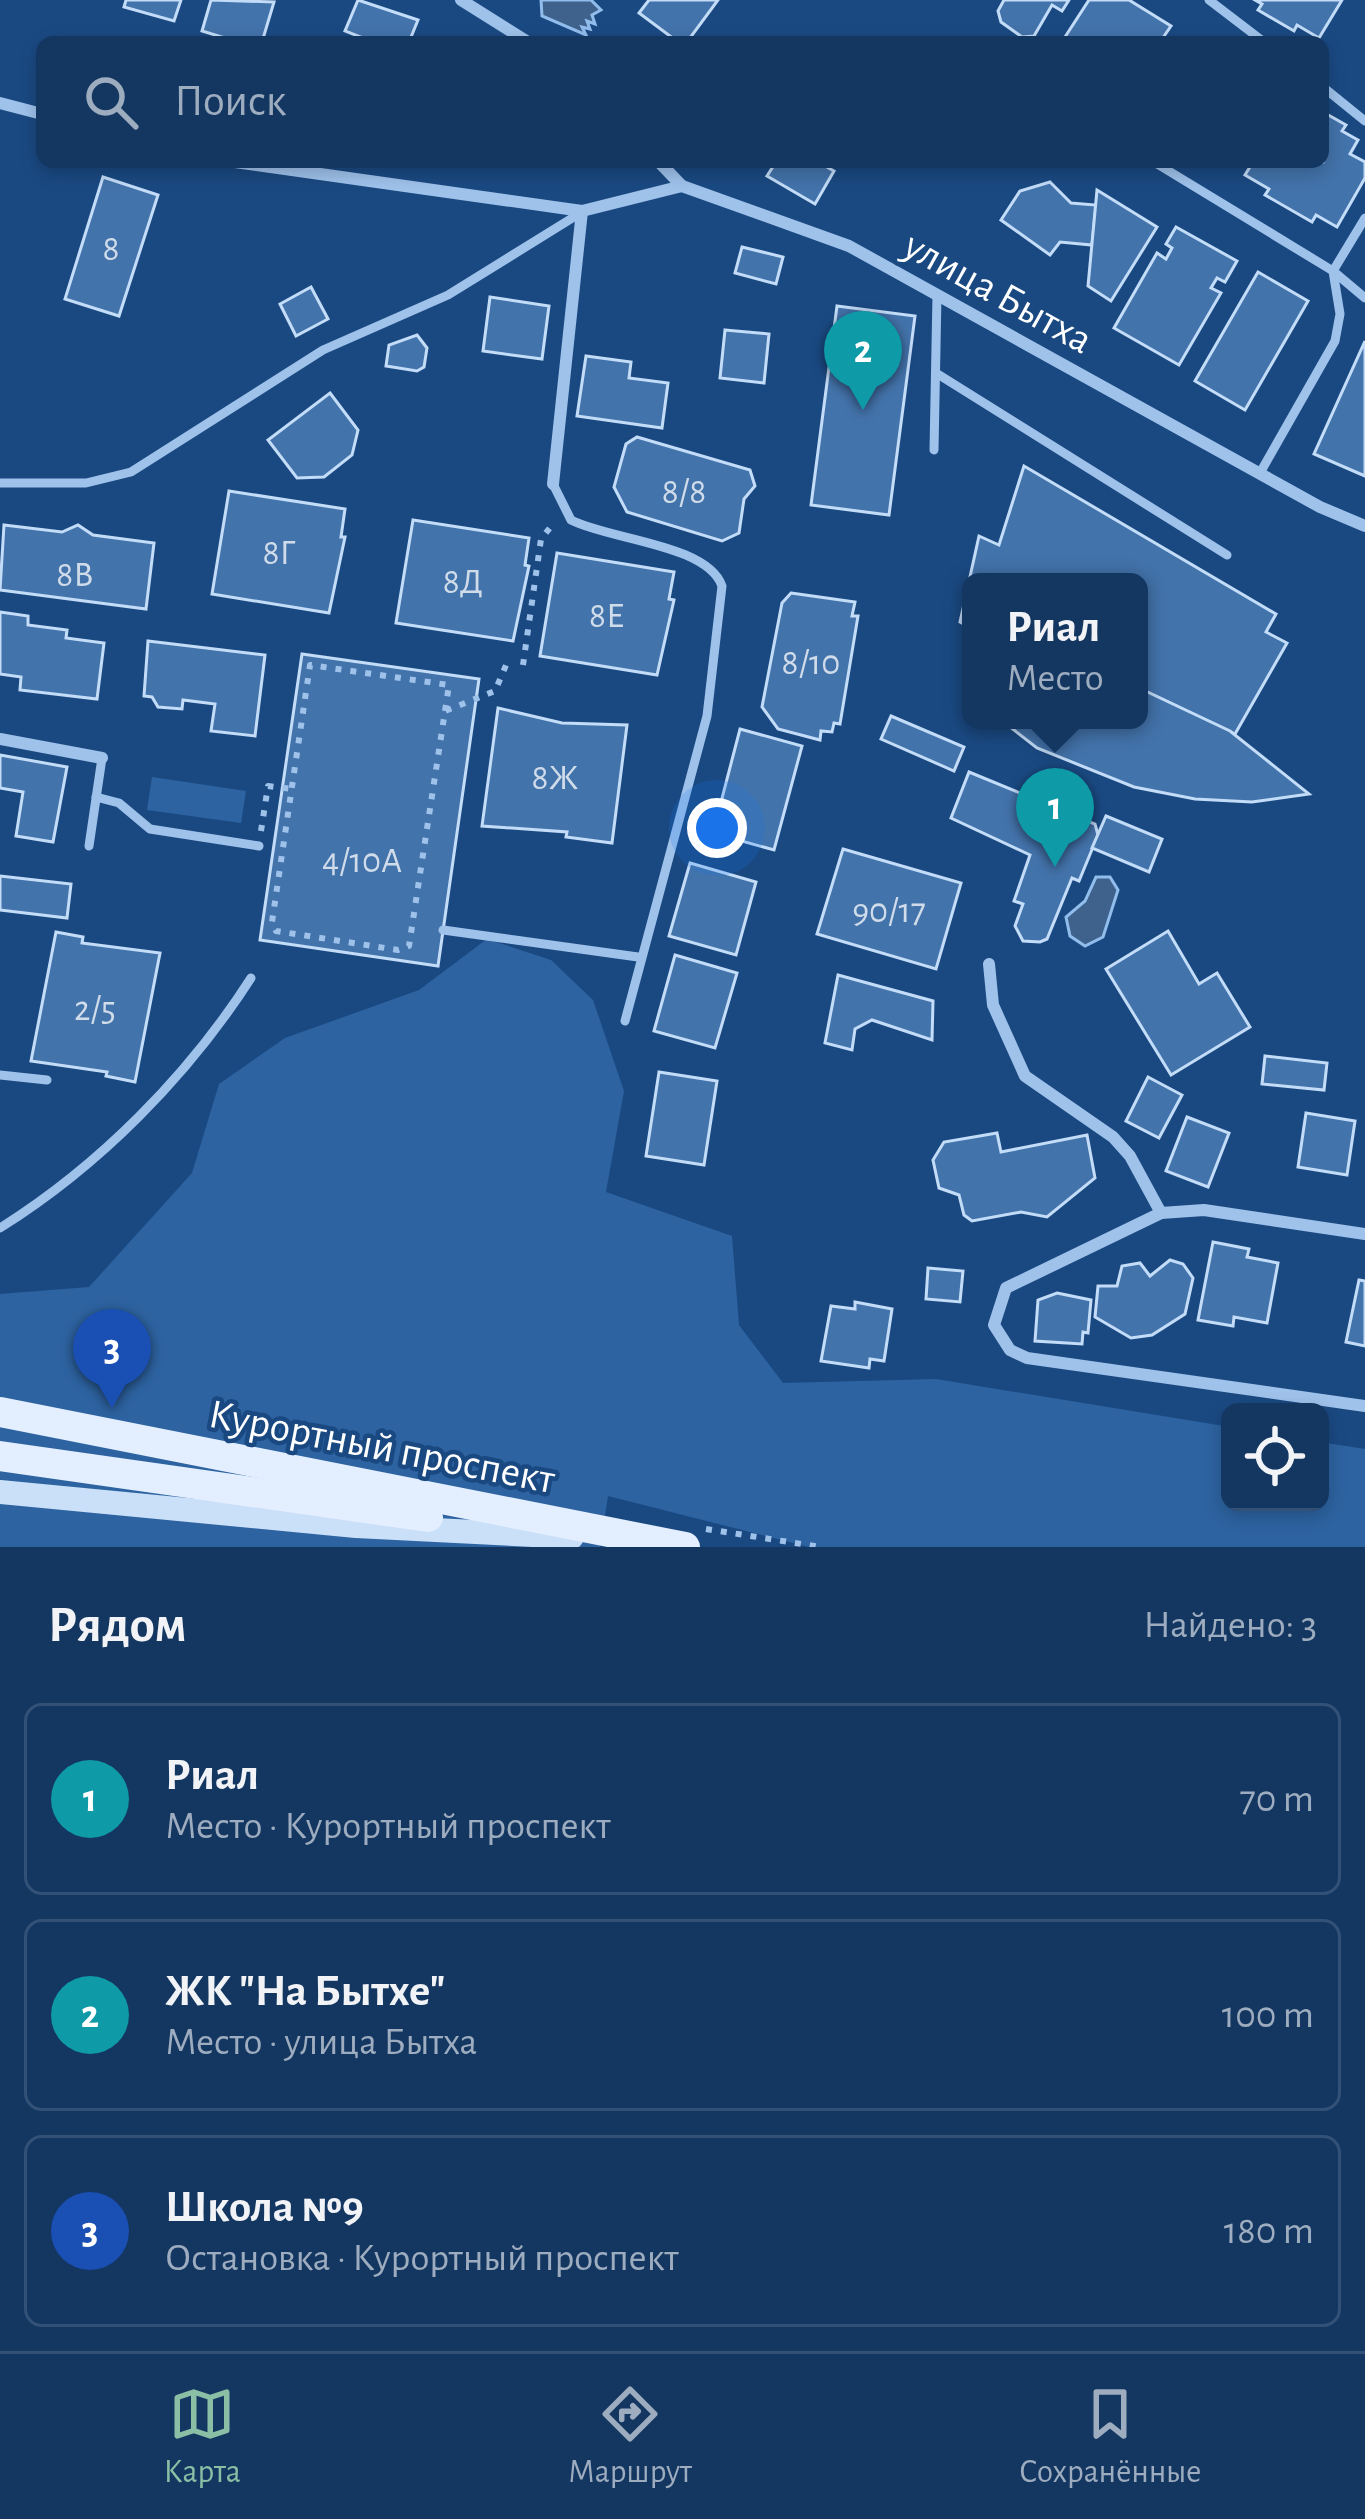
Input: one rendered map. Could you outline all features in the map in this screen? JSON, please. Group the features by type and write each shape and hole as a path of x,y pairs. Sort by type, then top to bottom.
{"main road":[{"name":"Курортный проспект","path":"0,1412 685,1547"},
{"name":"Курортный проспект","path":"0,1456 572,1538 606,1532"},
{"path":"0,1492 356,1526 572,1538"}],"street":[{"path":"461,0 518,36"},
{"path":"0,103 36,112"},
{"path":"277,168 582,212 682,186"},
{"path":"664,168 682,186"},
{"name":"улица Бытха","path":"682,186 849,246 1365,526"},
{"path":"553,484 582,212"},
{"path":"0,739 102,758"},
{"path":"989,964 993,1004 1025,1076 1113,1137 1161,1213"},
{"path":"1365,1234 1204,1210 1161,1213 1006,1288 994,1325 1000,1338 1027,1358 1365,1406"}],"lane":[{"path":"1209,0 1256,36"},
{"path":"1329,92 1365,121"},
{"path":"1164,168 1333,271 1365,298"},
{"path":"0,483 86,483 130,472 323,350 448,295 582,212"},
{"path":"1260,473 1335,341 1340,314 1333,271 1365,218"},
{"path":"934,449 938,295"},
{"path":"936,373 1227,555"},
{"path":"553,484 571,520 693,557 718,574 722,586 707,716 638,956 625,1021"},
{"path":"89,846 102,758"},
{"path":"96,797 119,802 151,830 259,846"},
{"path":"443,930 638,956"},
{"path":"0,1228 55,1194 132,1121 218,1028 251,978"},
{"path":"0,1075 47,1080"}],"path":[{"path":"523,665 541,539"},
{"path":"445,711 496,691 507,663"},
{"path":"310,665 449,685 445,711 412,940 403,950 281,934 273,926 310,665"},
{"path":"265,808 268,786 292,790"}],"shaded area":[{"path":"541,0 591,0 601,10 592,15 595,24 587,21 590,29 582,27 586,35 542,16"},
{"path":"152,777 246,791 241,823 147,810"},
{"path":"1096,877 1110,877 1118,890 1103,937 1085,946 1070,936 1066,917 1085,901"},
{"path":"487,939 551,960 593,1000 624,1091 606,1192 732,1236 739,1325 783,1383 936,1379 1221,1426 1221,1511 1329,1511 1329,1443 1365,1449 1365,1547 809,1547 608,1496 600,1547 0,1547 0,1294 89,1287 192,1173 219,1084 285,1038 419,990"}],"building":[{"path":"126,0 181,0 174,21 124,7"},
{"path":"211,0 274,2 264,36 218,36 202,31"},
{"path":"358,0 418,20 411,36 358,36 345,31"},
{"path":"649,0 718,0 691,36 670,36 639,13"},
{"path":"1004,0 1069,0 1062,11 1052,5 1034,36 1021,36 1001,22 998,11"},
{"path":"1089,0 1129,0 1171,26 1164,36 1066,36"},
{"path":"1255,0 1342,0 1320,36 1297,25 1294,31 1258,10 1262,4"},
{"path":"1329,115 1346,125 1342,131 1358,140 1350,154 1365,162 1365,178 1337,227 1316,215 1312,222 1265,195 1269,189 1245,175 1249,168 1329,168"},
{"path":"772,168 834,171 815,204 767,176"},
{"path":"103,177 158,195 119,316 65,299"},
{"path":"1050,182 1071,203 1096,205 1092,245 1060,242 1050,255 1001,220 1020,191"},
{"path":"1097,190 1157,227 1111,301 1088,286"},
{"path":"1176,227 1237,261 1225,282 1217,278 1211,288 1221,293 1179,365 1114,328 1157,253 1166,259 1172,248 1166,244"},
{"path":"742,247 783,257 776,284 735,273"},
{"path":"1258,272 1308,301 1245,410 1195,381"},
{"path":"311,287 328,319 296,336 280,304"},
{"path":"490,297 549,306 542,359 483,351"},
{"path":"837,306 915,316 889,515 811,505"},
{"path":"725,330 769,334 764,383 720,378"},
{"path":"417,335 427,348 424,367 417,371 386,366 389,345"},
{"path":"1365,341 1365,476 1314,454"},
{"path":"586,356 631,362 629,378 668,383 662,428 577,416"},
{"path":"330,393 358,430 352,455 324,477 297,478 268,440"},
{"path":"637,437 750,470 755,486 744,499 739,533 722,541 627,512 614,487 626,444"},
{"path":"1024,466 1276,614 1266,632 1287,643 1235,734 1148,692 1148,573 971,573 979,536 999,545"},
{"path":"229,491 345,509 341,537 345,537 329,613 212,594"},
{"path":"413,520 529,538 525,565 529,566 513,641 396,623"},
{"path":"4,525 62,532 78,525 93,535 154,543 146,609 0,590"},
{"path":"557,553 674,572 669,599 674,600 657,675 540,656"},
{"path":"791,593 855,602 852,616 858,616 840,724 834,723 832,732 821,731 820,740 778,729 762,707 782,603"},
{"path":"0,612 28,616 28,625 67,630 66,638 104,643 97,699 20,690 21,677 0,674"},
{"path":"148,641 265,655 255,736 211,731 215,704 183,700 182,709 158,707 152,697 144,696"},
{"path":"302,654 479,679 438,966 260,940"},
{"path":"1148,692 1230,731 1309,794 1252,802 1195,799 1134,787 1037,748 1013,729 1148,729"},
{"path":"498,708 562,723 627,725 612,843 566,837 567,832 482,826"},
{"path":"891,716 964,747 954,771 881,739"},
{"path":"740,729 802,746 774,850 713,833"},
{"path":"0,755 67,767 53,842 16,836 23,792 0,788"},
{"path":"969,772 1095,824 1098,835 1079,881 1072,878 1047,939 1023,941 1015,926 1023,904 1014,901 1030,855 951,818"},
{"path":"1106,816 1162,839 1149,872 1092,848"},
{"path":"843,849 961,883 936,969 817,934"},
{"path":"690,863 756,882 736,955 669,936"},
{"path":"0,876 71,884 67,918 0,910"},
{"path":"1168,931 1199,984 1217,973 1250,1027 1171,1075 1106,969"},
{"path":"56,932 83,937 82,943 160,953 135,1082 106,1076 107,1072 31,1061"},
{"path":"675,955 737,973 715,1048 654,1031"},
{"path":"838,975 933,1001 932,1040 872,1020 855,1029 852,1050 825,1043"},
{"path":"1265,1056 1327,1063 1324,1090 1262,1084"},
{"path":"659,1072 717,1081 704,1165 646,1156"},
{"path":"1148,1077 1182,1095 1159,1138 1126,1121"},
{"path":"1306,1113 1355,1121 1347,1175 1298,1167"},
{"path":"1187,1117 1229,1133 1208,1187 1166,1171"},
{"path":"997,1133 1001,1152 1087,1135 1095,1178 1047,1217 1021,1212 972,1221 964,1215 959,1195 939,1188 933,1160 944,1142"},
{"path":"1213,1242 1249,1249 1247,1257 1278,1263 1267,1323 1234,1317 1233,1326 1198,1320"},
{"path":"1170,1260 1183,1264 1193,1278 1185,1314 1152,1335 1131,1338 1095,1317 1098,1286 1117,1286 1122,1266 1140,1263 1150,1276"},
{"path":"928,1268 963,1271 960,1302 926,1299"},
{"path":"1359,1280 1365,1281 1365,1346 1346,1342"},
{"path":"1057,1293 1091,1300 1088,1333 1083,1332 1082,1344 1035,1341 1038,1300"},
{"path":"855,1302 892,1309 884,1361 870,1359 869,1368 821,1361 831,1306 855,1309"}],"place":[{"name":"ЖК \"На Бытхе\"","path":"863,410"},
{"name":"Риал","path":"1055,867"},
{"name":"Школа №9","path":"112,1408"}]}
